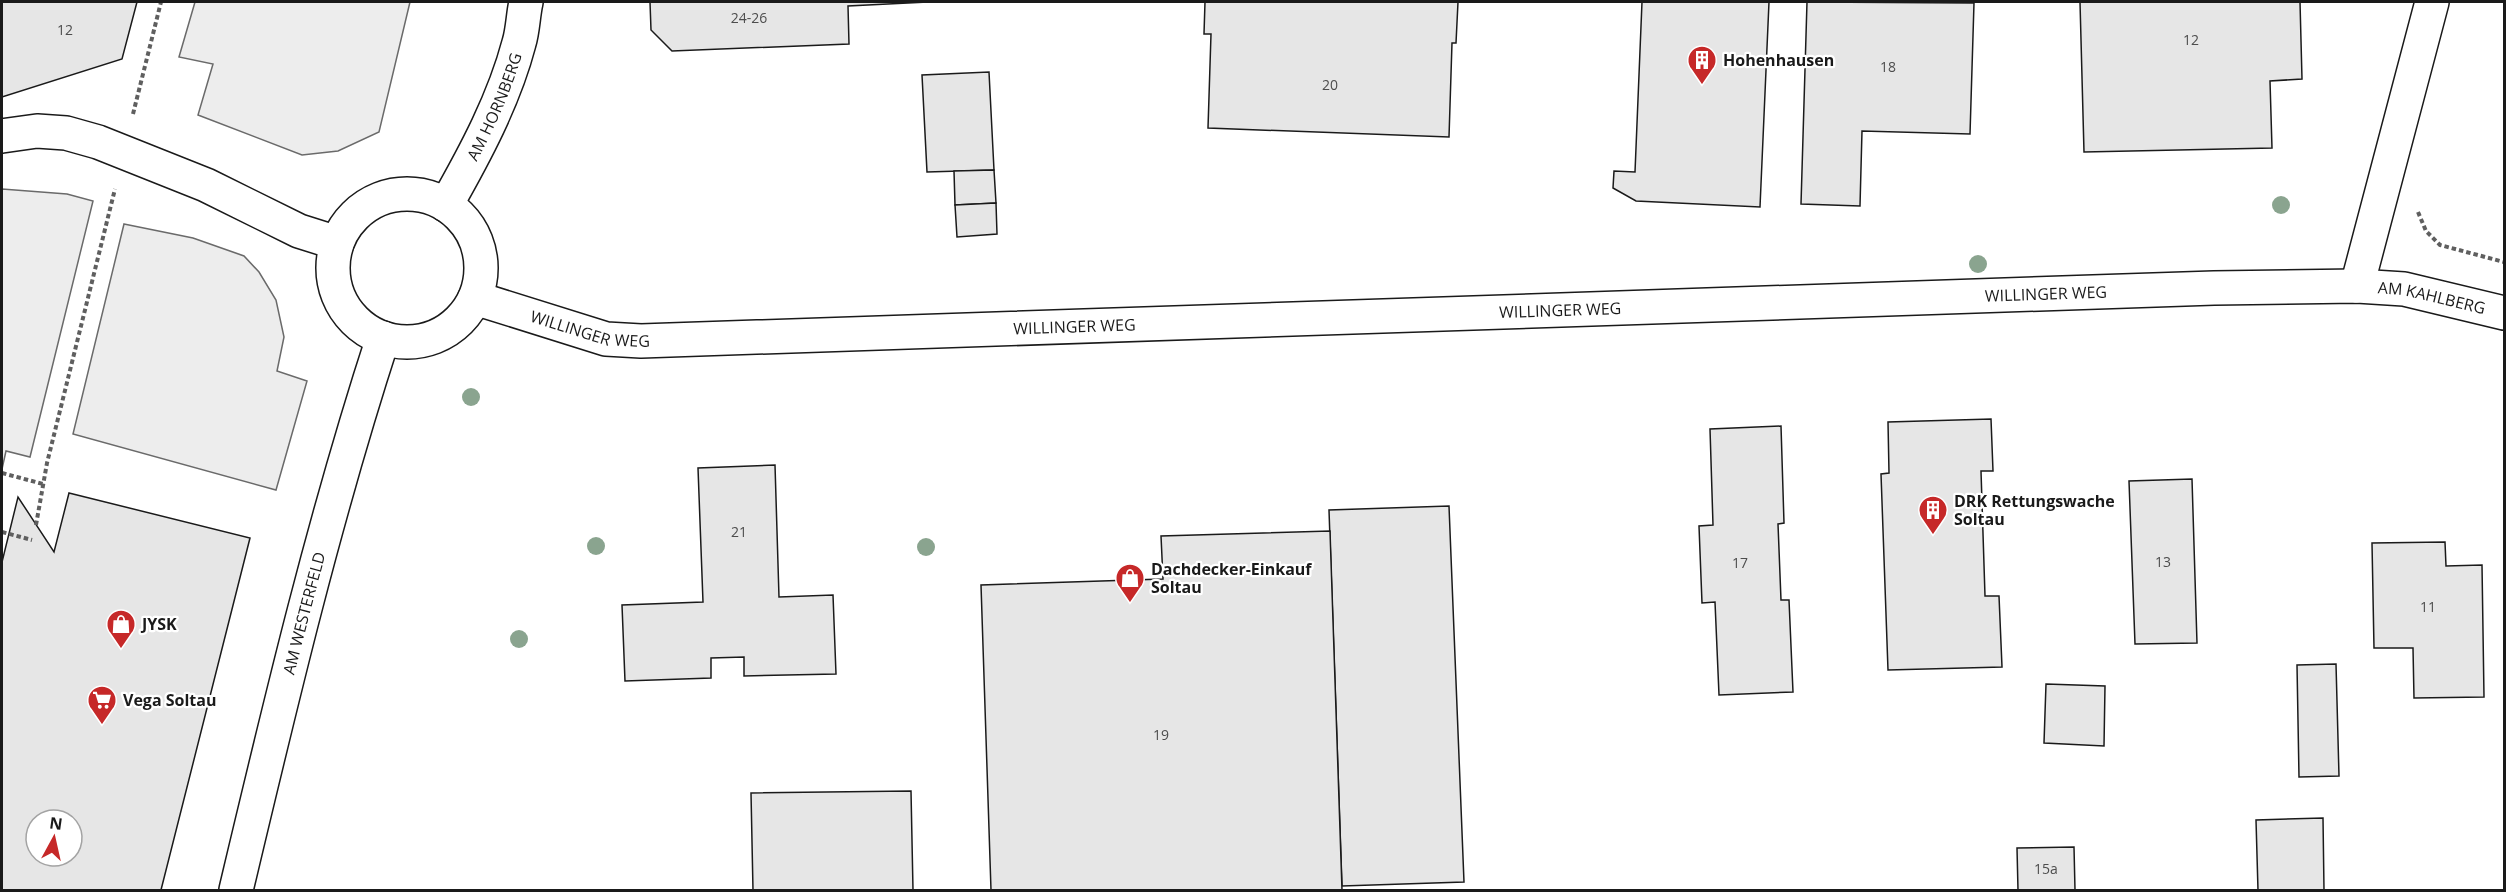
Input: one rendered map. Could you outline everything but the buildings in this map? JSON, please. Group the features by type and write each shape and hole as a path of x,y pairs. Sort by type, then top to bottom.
{"street":[{"name":"AM HORNBERG","path":"446,205 482,138 499,100 519,43 526,2"},
{"path":"2357,286 2432,2"},
{"path":"2,136 37,131 66,133 98,142 206,185 299,231 337,243"},
{"path":"395,195 422,195 446,205 463,219 474,236 481,256 481,278 475,298 463,316 446,331 426,340 404,342 383,338 362,326 346,310 336,288 333,266 337,243 350,220 370,203 395,195"},
{"name":"WILLINGER WEG","path":"475,298 606,339 641,341 2203,288 2357,286"},
{"name":"AM KAHLBERG","path":"2357,286 2404,289 2505,313"},
{"name":"AM WESTERFELD","path":"236,891 268,753 350,442 383,338"}],"path":[{"path":"36,525 43,484 161,2"},
{"path":"2382,190 2414,201 2426,231 2440,245 2505,262"},
{"path":"2,473 43,484"},
{"path":"2,532 32,540"}],"shaded area":[{"path":"195,2 410,2 379,132 338,151 302,155 198,115 213,64 179,57"},
{"path":"2,189 67,194 93,201 30,457 6,451 2,469"},
{"path":"124,224 193,238 244,256 259,272 276,300 284,337 277,371 307,381 276,490 73,434"}],"place":[{"name":"Hohenhausen","path":"1702,86"},
{"name":"DRK Rettungswache Soltau","path":"1933,536"},
{"name":"Dachdecker-Einkauf Soltau","path":"1130,604"},
{"name":"JYSK","path":"121,650"},
{"name":"Vega Soltau","path":"102,726"}]}
